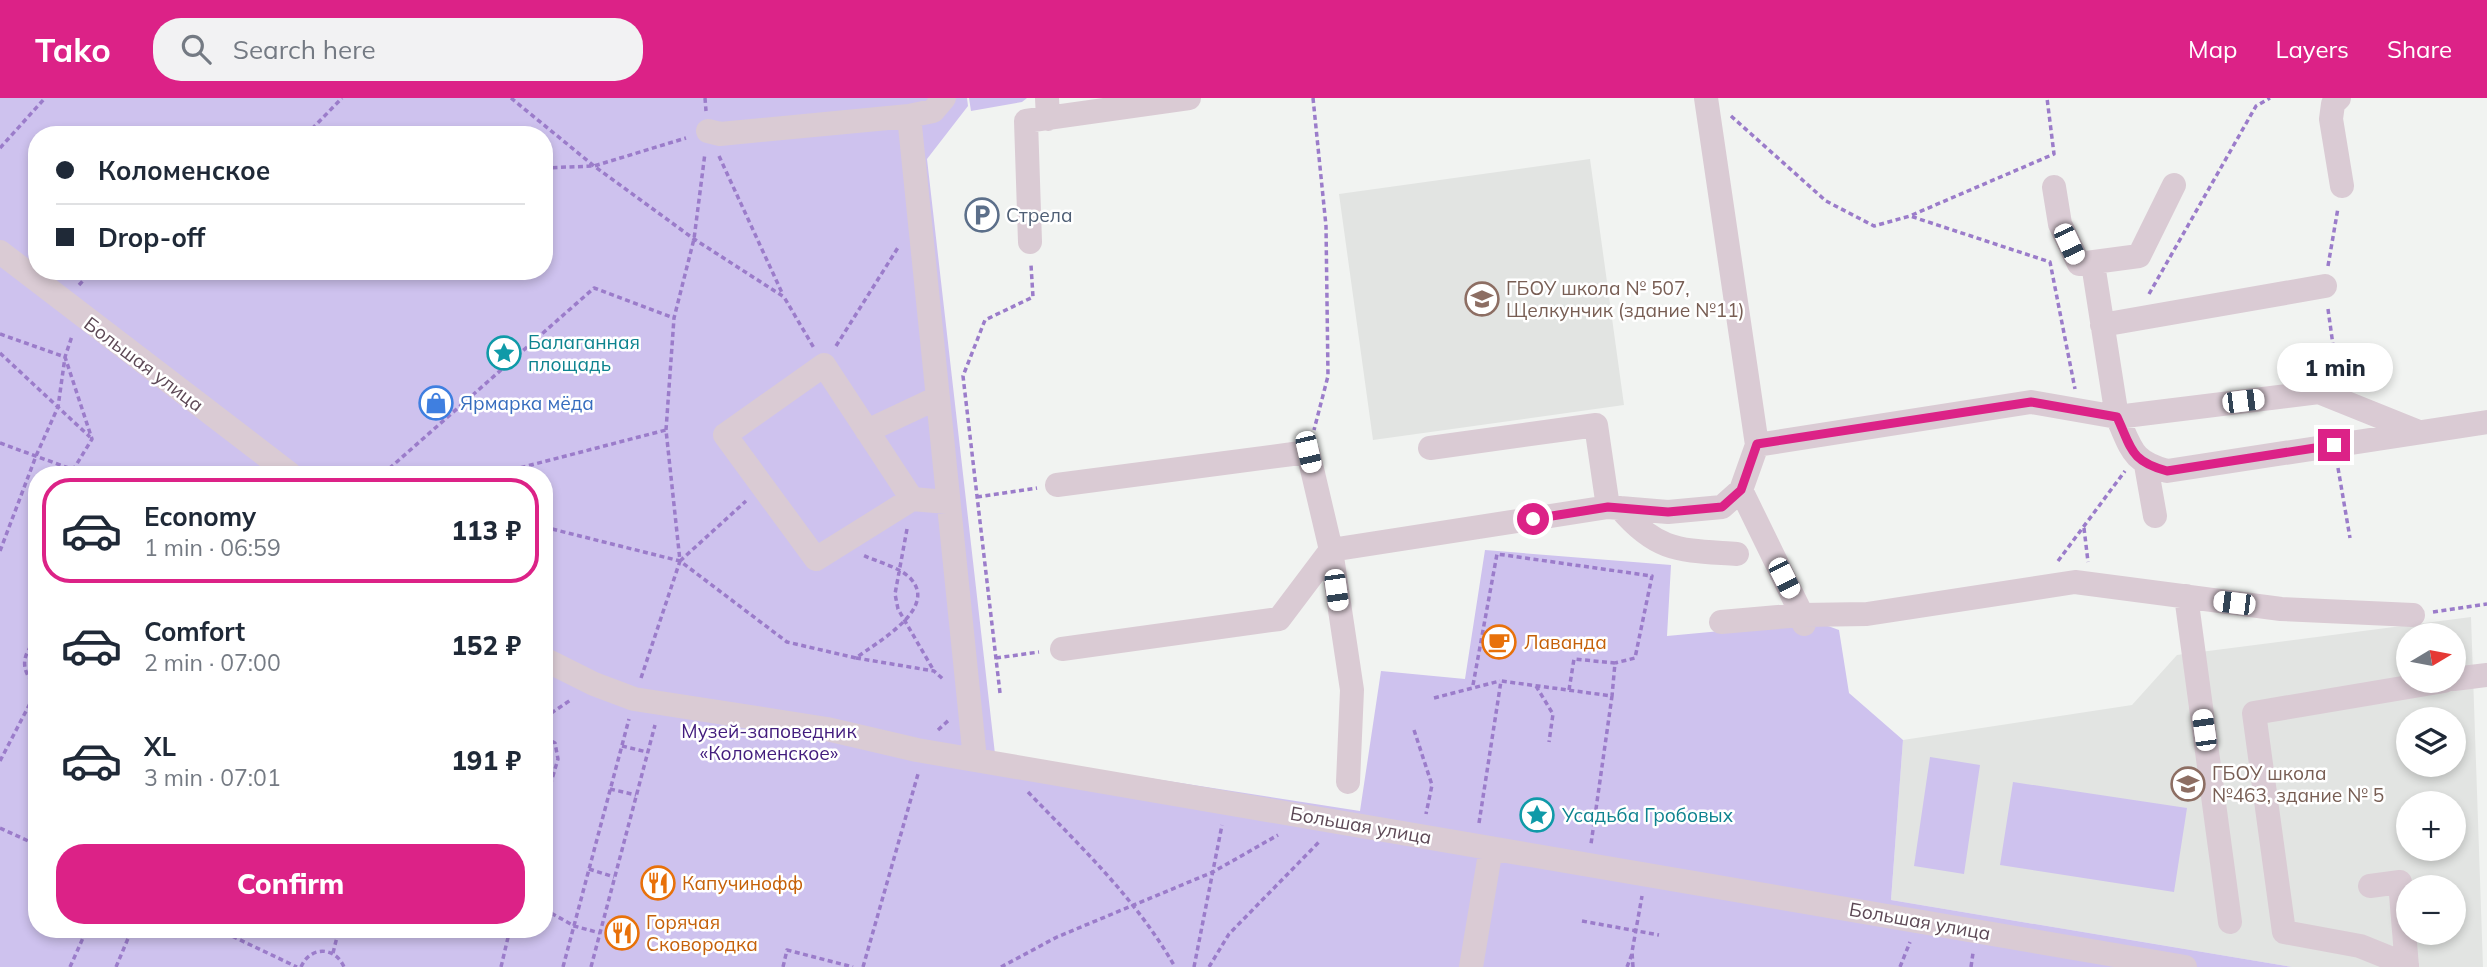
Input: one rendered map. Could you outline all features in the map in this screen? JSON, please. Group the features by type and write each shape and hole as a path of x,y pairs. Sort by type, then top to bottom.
{"street":[{"path":"708,131 720,134 909,116 933,111 944,98"},
{"path":"1030,242 1026,121 1047,109 1189,98"},
{"path":"1062,649 1279,619 1331,550 1614,508 1668,512 1722,507 1741,490 1757,444 1706,98"},
{"path":"2339,98 2333,104 2331,119 2342,186"},
{"path":"909,116 975,759"},
{"path":"2054,187 2060,223 2079,264 2093,264 2139,256 2174,186"},
{"name":"Большая улица","path":"0,252 28,273"},
{"path":"2093,264 2117,417 2141,461 2155,516"},
{"name":"Большая улица","path":"37,280 280,466"},
{"path":"2102,325 2326,291"},
{"path":"912,499 824,365 725,435 816,559 912,499 947,502"},
{"path":"1757,444 2031,402 2117,417 2319,392 2416,431"},
{"path":"867,431 937,398"},
{"path":"2141,461 2167,471 2178,470 2487,422"},
{"path":"1430,448 1596,425 1614,508 1640,532 1670,548 1737,554"},
{"path":"1057,485 1308,452 1331,550 1352,690 1348,782"},
{"path":"1741,490 1803,619"},
{"path":"1721,622 1867,614 2075,582 2281,609 2413,615"},
{"path":"2186,596 2230,922"},
{"name":"Большая улица","path":"553,664 594,684 634,699 827,729 921,751 2185,967"},
{"path":"2466,678 2487,675"},
{"path":"2396,689 2254,713 2284,932 2360,946 2407,966 2407,945"},
{"path":"1471,967 1485,847"},
{"path":"2370,886 2396,883"}],"path":[{"path":"0,148 45,98"},
{"path":"315,126 342,98"},
{"path":"511,98 545,126"},
{"path":"563,967 634,699 680,561 666,430 674,318 694,239 708,131 705,98"},
{"path":"1308,452 1328,376 1326,226 1313,98"},
{"path":"1730,115 1826,201 1874,226 1910,216 2054,153 2047,98"},
{"path":"2139,318 2142,305 2256,106 2270,98"},
{"path":"553,168 594,166 708,131"},
{"path":"708,131 784,297 824,365 919,214"},
{"path":"553,132 694,239 784,297"},
{"path":"2340,400 2326,291 2342,186"},
{"path":"1910,216 2050,262 2080,411"},
{"path":"1000,693 963,376 985,320 1033,297 1030,242"},
{"path":"392,466 594,288 674,318"},
{"path":"0,334 65,357"},
{"path":"0,353 92,439"},
{"path":"32,466 58,407 65,357"},
{"path":"65,357 92,439 75,466"},
{"path":"527,466 666,430"},
{"path":"0,443 62,466"},
{"path":"2334,445 2350,538"},
{"path":"2038,588 2084,526 2141,461"},
{"path":"0,551 28,477"},
{"path":"977,497 1057,485"},
{"path":"680,561 738,506 763,489"},
{"path":"863,967 921,751 968,701 934,671 898,608 895,594 912,499"},
{"path":"2084,526 2090,584"},
{"path":"553,529 680,561 787,642 856,658 934,671"},
{"path":"838,544 900,571 911,579 918,592 917,606 906,620 856,658"},
{"path":"1473,685 1497,554 1652,576 1635,658 1615,663 1574,659 1569,690"},
{"path":"2413,615 2487,604"},
{"path":"996,658 1062,649"},
{"path":"28,650 24,665 28,678"},
{"path":"1587,864 1615,663"},
{"path":"1485,847 1479,818 1501,681"},
{"path":"1434,698 1473,685 1501,681 1612,696"},
{"path":"553,712 594,684"},
{"path":"1536,686 1553,715 1549,743"},
{"path":"0,761 28,706"},
{"path":"1414,730 1432,785 1421,836"},
{"path":"591,967 651,736"},
{"path":"553,742 558,759 553,776"},
{"path":"621,746 647,752"},
{"path":"1022,786 1155,931 1175,967"},
{"path":"610,789 636,795"},
{"path":"1194,967 1227,802"},
{"path":"1001,967 1056,937 1213,872 1310,816"},
{"path":"1209,967 1229,934 1337,822"},
{"path":"0,828 28,841"},
{"path":"589,869 615,877"},
{"path":"1627,967 1647,873"},
{"path":"553,914 574,926 600,933"},
{"path":"1582,920 1659,935"},
{"path":"69,967 83,938"},
{"path":"116,967 128,938"},
{"path":"236,938 299,967 306,958 316,952 333,953 344,967"},
{"path":"333,953 337,938"},
{"path":"501,967 508,938"},
{"path":"783,967 787,950 853,967"},
{"path":"1632,951 1633,967"}],"shaded area":[{"name":"ГБОУ школа № 507, Щелкунчик (здание №11)","path":"1590,159 1624,405 1373,440 1339,194"},
{"name":"ГБОУ школа №463, здание № 5","path":"2471,617 2483,967 2292,967 1891,900 1903,740 2132,705 2177,655 2396,627 2396,693 2466,693 2466,623 2425,623"}],"green space":[{"name":"Музей-заповедник «Коломенское»","path":"0,98 967,98 968,106 927,159 995,754 1360,811 1381,671 1465,679 1485,550 1671,565 1667,636 1817,622 1839,630 1849,693 1903,740 1891,900 2292,967 0,967"},
{"path":"969,98 1027,98 1022,102 971,111"},
{"path":"1930,757 1980,765 1964,874 1914,866"},
{"path":"2013,782 2187,808 2174,892 2000,865"}],"place":[{"name":"Стрела","path":"982,215"},
{"name":"ГБОУ школа № 507, Щелкунчик (здание №11)","path":"1482,299"},
{"name":"Балаганная площадь","path":"504,353"},
{"name":"Ярмарка мёда","path":"436,403"},
{"name":"Лаванда","path":"1499,642"},
{"name":"ГБОУ школа №463, здание № 5","path":"2188,784"},
{"name":"Усадьба Гробовых","path":"1537,815"},
{"name":"Капучинофф","path":"658,883"},
{"name":"Горячая Сковородка","path":"622,933"}],"route":[{"path":"1533,519 1608,507 1668,512 1722,507 1741,490 1757,444 2031,402 2117,417 2136,457 2146,465 2167,471 2334,445"}]}
